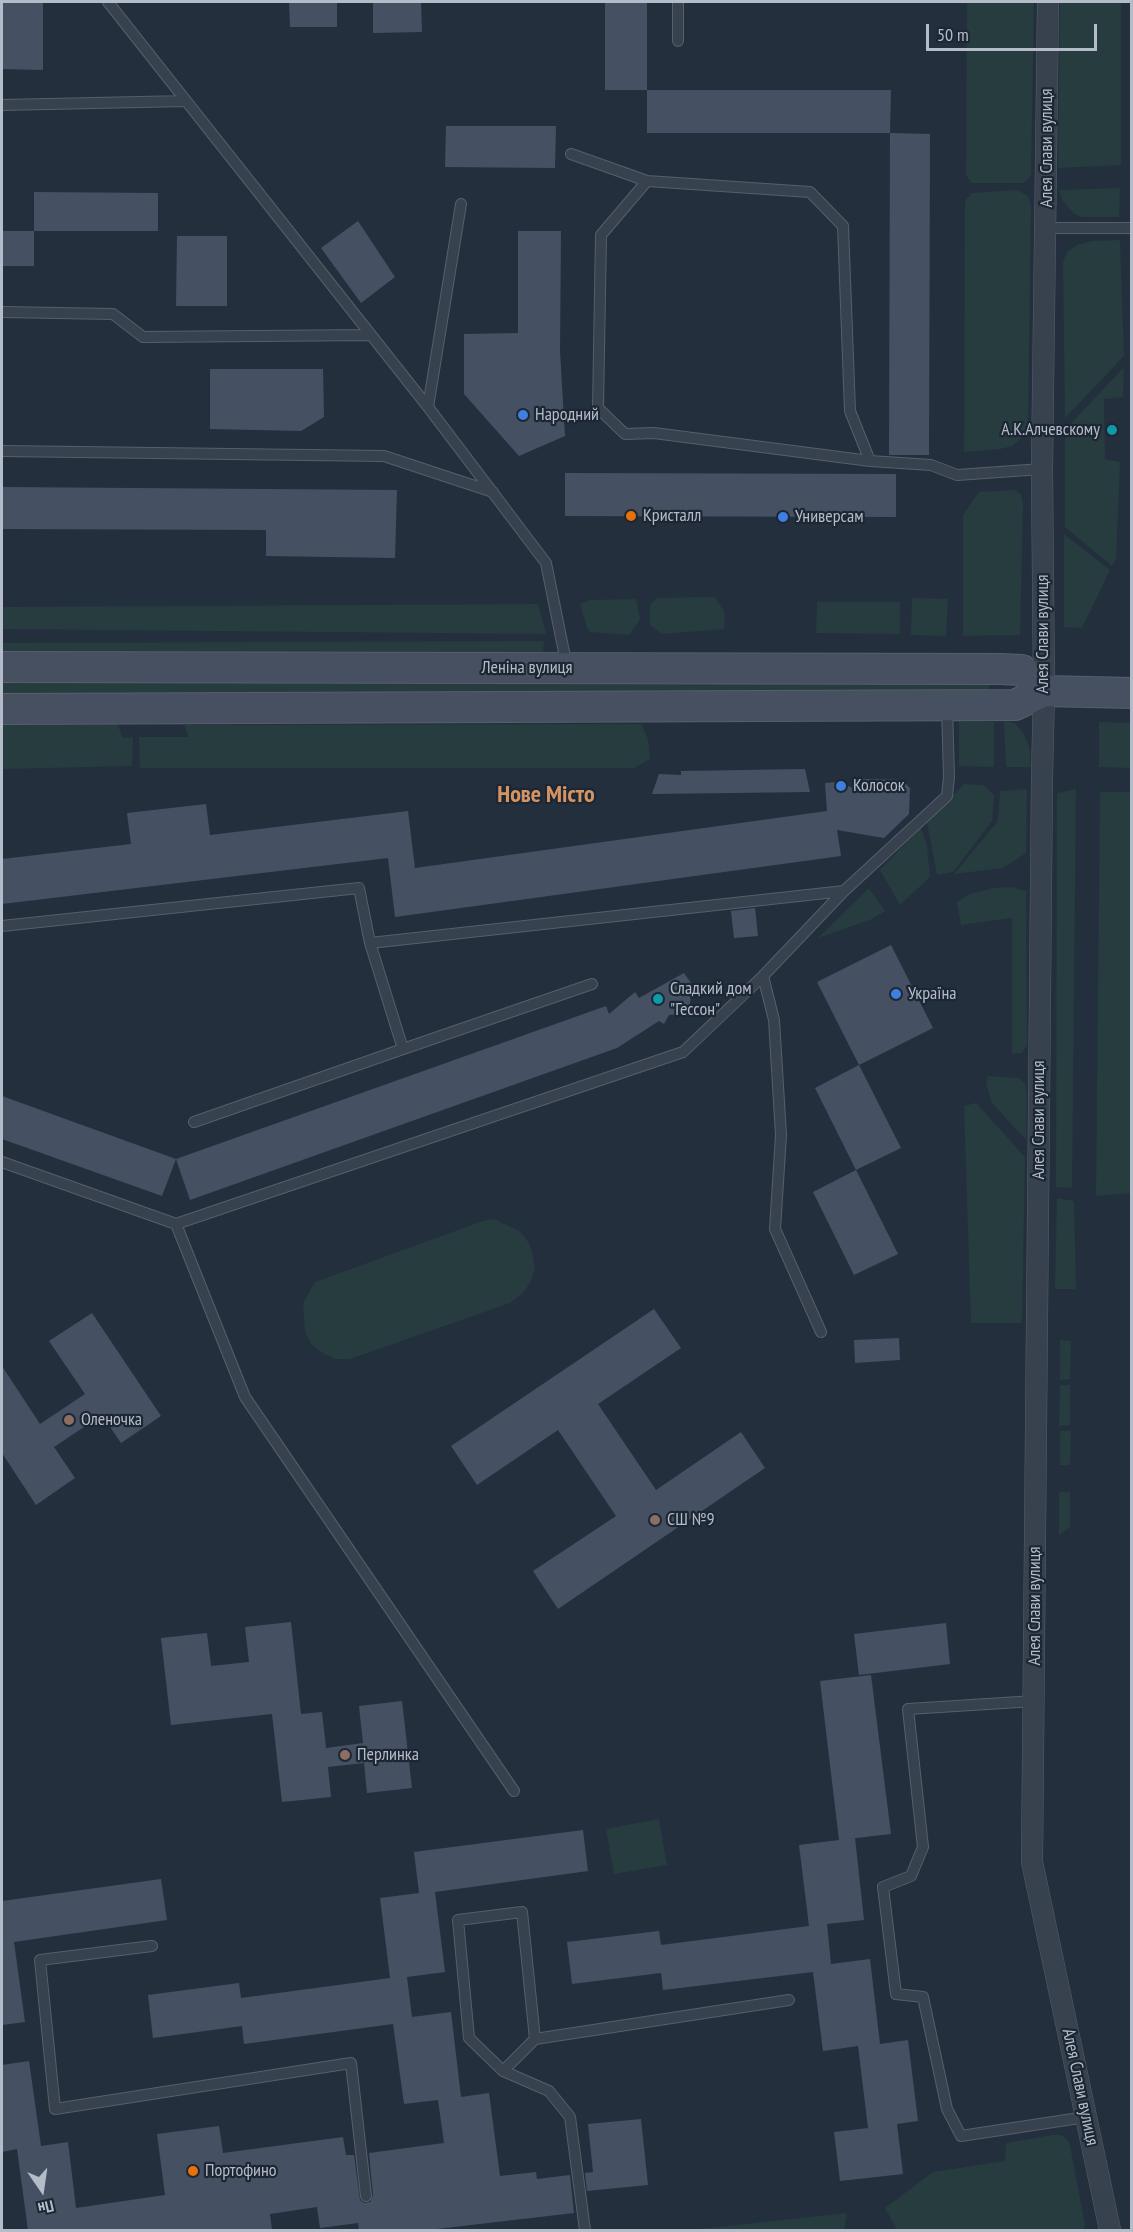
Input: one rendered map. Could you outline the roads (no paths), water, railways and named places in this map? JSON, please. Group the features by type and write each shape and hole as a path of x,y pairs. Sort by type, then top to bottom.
{"street":[{"name":"Алея Слави вулиця","path":"1048,2 1047,228 1042,469 1044,691 1041,789 1032,1862 1110,2230"},
{"name":"Леніна вулиця","path":"2,667 1000,669 1022,670 1044,691"},
{"path":"2,709 1015,705 1044,691 1131,693"}],"lane":[{"path":"108,2 428,407 546,562 567,668"},
{"path":"678,2 678,41"},
{"path":"2,105 186,100"},
{"path":"571,154 647,181 810,192 843,226 850,411 870,460"},
{"path":"647,181 601,235 598,408 625,434 654,433 870,460 931,465 957,475 1042,469"},
{"path":"428,407 461,204"},
{"path":"1047,228 1131,228"},
{"path":"2,312 113,314 143,338 371,335"},
{"path":"2,451 384,456 492,492"},
{"path":"2,1162 176,1224 683,1052 763,976 844,891 947,796 949,777 947,705"},
{"path":"2,926 359,888 370,943 403,1049"},
{"path":"370,943 844,891"},
{"path":"763,976 774,1020 782,1135 775,1229 821,1332"},
{"path":"194,1122 592,984"},
{"path":"176,1224 245,1397 514,1791"},
{"path":"1035,1701 908,1709 923,1847 911,1876 883,1887 896,1994 923,1997 947,2109 961,2136 1086,2117"},
{"path":"535,2039 522,1912 458,1920 470,2038 503,2071 549,2091 570,2117 585,2230"},
{"path":"152,1946 40,1960 55,2109 351,2063 366,2196"},
{"path":"503,2071 535,2039 789,2000"}],"place":[{"name":"Народний","path":"523,415"},
{"name":"А.К.Алчевскому","path":"1112,430"},
{"name":"Кристалл","path":"631,516"},
{"name":"Универсам","path":"783,517"},
{"name":"Колосок","path":"841,786"},
{"name":"Україна","path":"896,994"},
{"name":"Сладкий дом \"Гессон\"","path":"658,999"},
{"name":"Оленочка","path":"69,1420"},
{"name":"СШ №9","path":"655,1520"},
{"name":"Перлинка","path":"345,1755"},
{"name":"Портофино","path":"193,2171"}],"district":[{"name":"Нове Місто","path":"546,795"}]}
